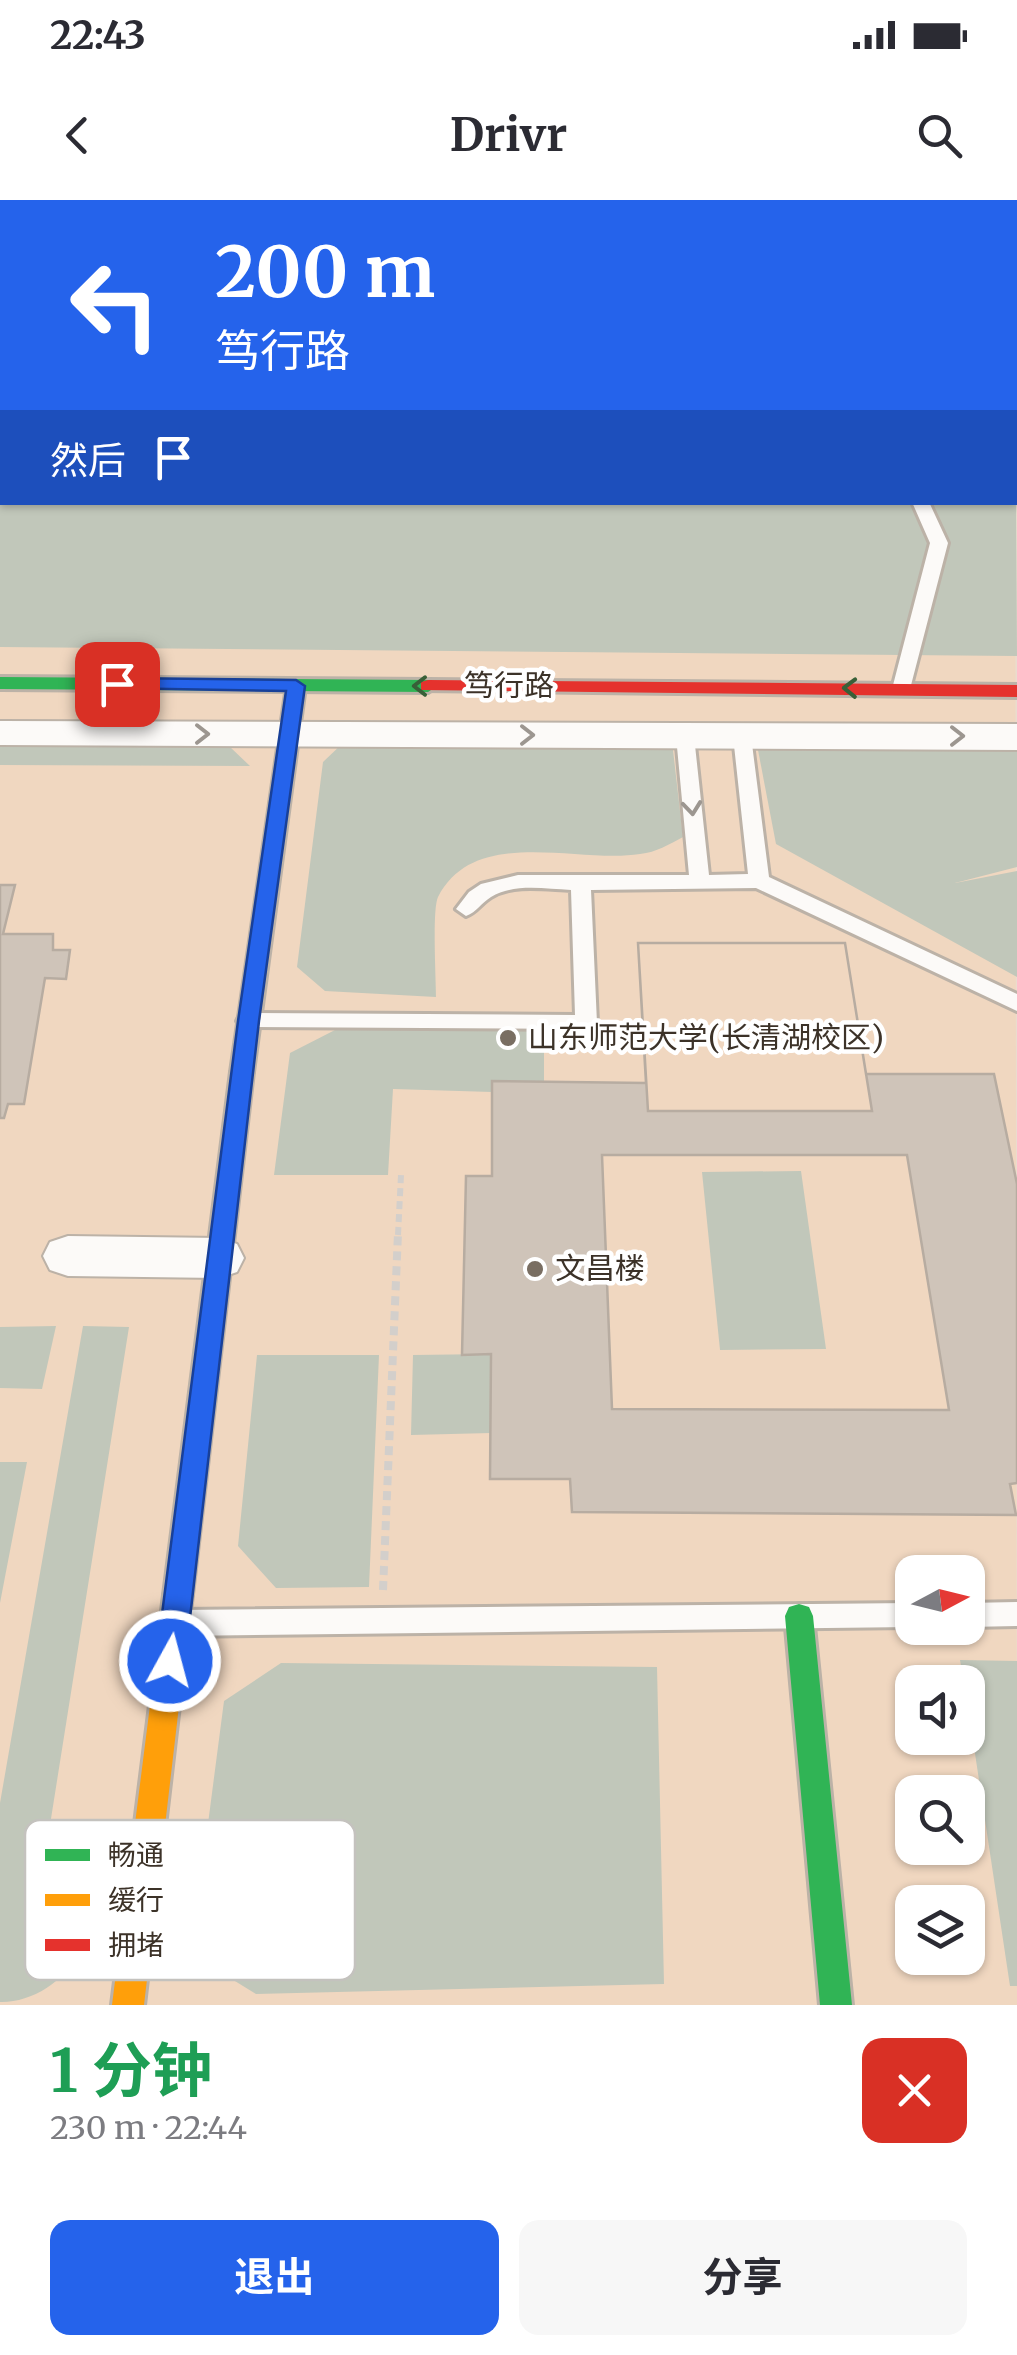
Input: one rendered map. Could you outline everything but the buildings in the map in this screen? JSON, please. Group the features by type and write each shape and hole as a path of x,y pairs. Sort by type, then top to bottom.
{"street":[{"name":"笃行路","path":"0,684 1017,691"},
{"path":"111,734 117,684"},
{"path":"151,1820 248,1021 296,686"},
{"path":"476,686 476,735"},
{"path":"800,688 808,736"},
{"name":"笃行路","path":"0,733 1017,736"},
{"path":"68,1256 219,1258"},
{"path":"799,1616 836,2005"},
{"path":"128,2005 131,1980"}],"lane":[{"path":"901,688 939,543 921,505"},
{"path":"684,736 700,881"},
{"path":"742,736 758,881"},
{"path":"466,909 476,893 495,884 758,881 1017,1003"},
{"path":"248,1021 586,1024 582,883"},
{"path":"985,1614 1017,1614"},
{"path":"175,1623 895,1615"}],"path":[{"path":"381,1621 402,1175"}],"shaded area":[{"name":"山东师范大学(长清湖校区)","path":"0,505 1015,505 1017,2005 0,2005"},
{"path":"0,505 1016,505 1017,656 0,647"},
{"path":"0,739 229,746 250,766 0,765"},
{"path":"344,742 653,742 673,750 683,837 640,854 530,852 476,861 455,875 438,897 436,997 325,991 297,967 323,762"},
{"path":"758,750 1017,751 1017,867 955,883 1017,871 1017,977 776,844"},
{"path":"335,1030 544,1030 544,1081 493,1081 492,1092 393,1089 388,1175 274,1175 290,1053"},
{"path":"801,1171 826,1349 720,1350 702,1172"},
{"path":"56,1326 42,1389 0,1388 0,1327"},
{"path":"83,1326 129,1327 51,1820 25,1820 25,1980 57,1980 35,1995 0,2002 0,1803"},
{"path":"491,1354 491,1433 411,1435 413,1355"},
{"path":"257,1355 379,1355 369,1587 276,1588 238,1546"},
{"path":"0,1462 27,1462 0,1603"},
{"path":"960,1660 1017,1661 1017,1986 1010,1986 985,1820 985,1775 978,1775 975,1755 985,1755 985,1665 961,1665"},
{"path":"281,1663 657,1667 664,1984 256,1994 233,1980 355,1980 355,1820 208,1820 224,1701"}],"traffic: fast":[{"path":"0,683 428,686"},
{"path":"178,1595 242,1072"},
{"path":"799,1616 836,2005"}],"traffic: slow":[{"path":"242,1072 296,686"},
{"path":"151,1820 178,1595"},
{"path":"128,2005 131,1980"}],"traffic: jam":[{"path":"428,686 1017,691"}],"place":[{"name":"山东师范大学(长清湖校区)","path":"508,1038"},
{"name":"文昌楼","path":"535,1269"}],"route":[{"path":"117,684 296,686 248,1021 170,1661"}]}
